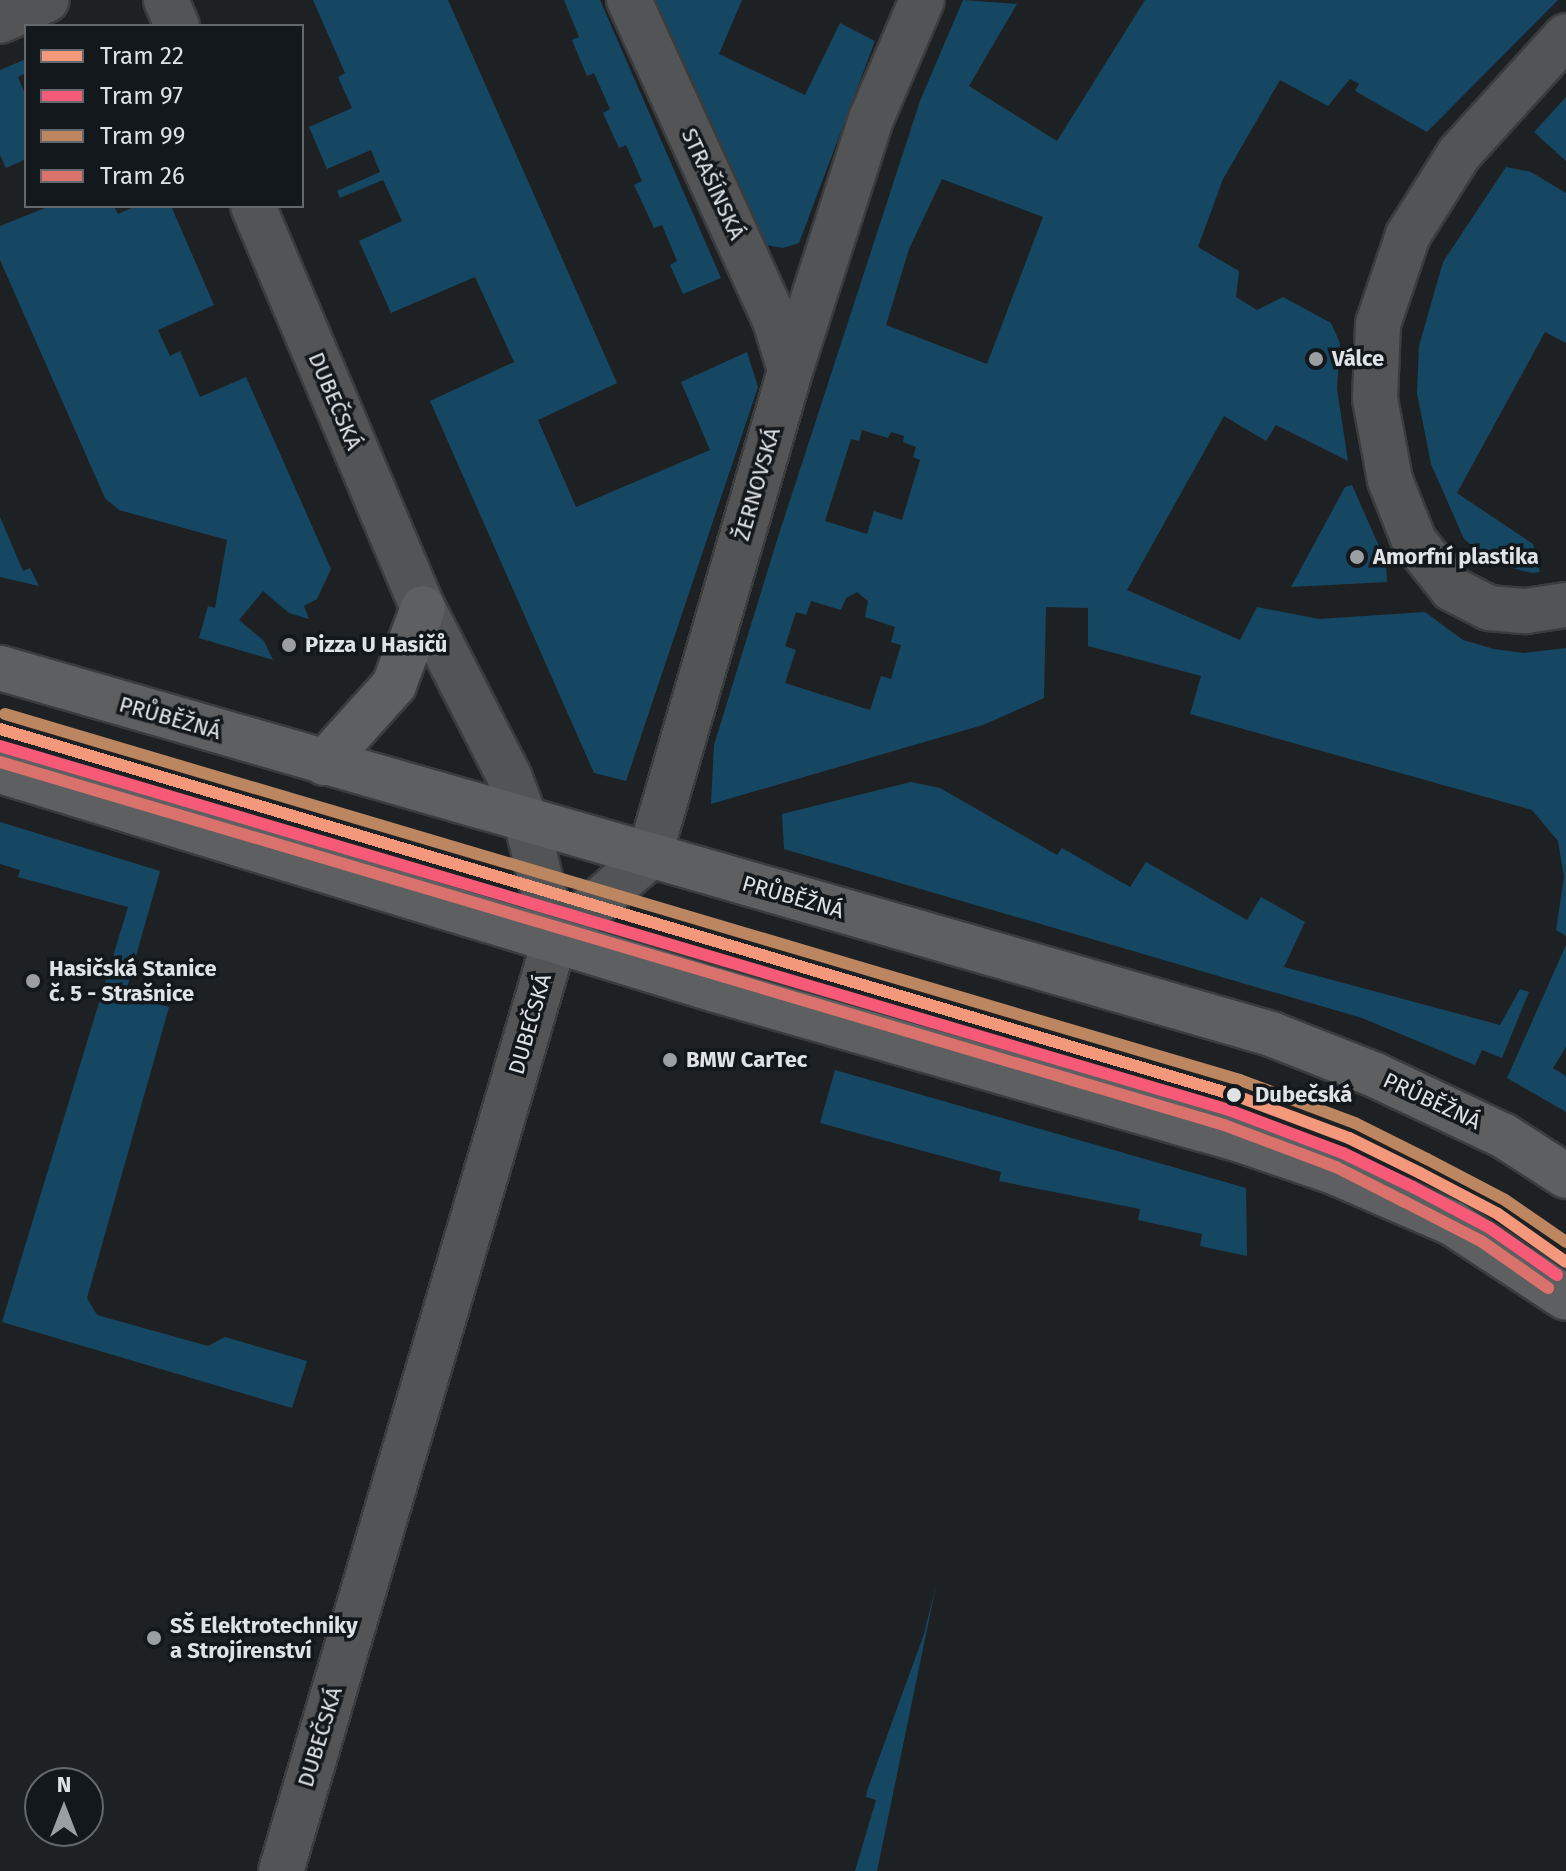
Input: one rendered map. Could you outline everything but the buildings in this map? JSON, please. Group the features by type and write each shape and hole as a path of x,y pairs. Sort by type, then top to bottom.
{"main road":[{"path":"324,763 394,685 423,608"},
{"name":"PRŮBĚŽNÁ","path":"0,668 527,824 1271,1034 1375,1075 1504,1136 1566,1176"},
{"path":"0,771 1334,1172 1452,1223 1566,1298"}],"street":[{"path":"0,21 47,0"},
{"path":"166,0 176,24"},
{"name":"STRAŠÍNSKÁ","path":"629,0 775,320 790,371"},
{"name":"ŽERNOVSKÁ","path":"649,857 790,371 871,119 922,0"},
{"path":"1566,36 1459,154 1408,235 1378,324 1375,399 1390,480 1414,541 1452,589 1489,608 1526,611 1566,605"},
{"name":"DUBEČSKÁ","path":"254,208 423,608 509,776 527,824 555,939 281,1871"},
{"path":"555,939 649,857"}],"shaded area":[{"path":"313,0 448,0 617,383 538,420 576,507 710,450 681,382 747,352 758,387 626,781 594,773 430,401 514,362 475,277 391,313 359,241 402,221 383,180 340,198 337,191 380,172 371,150 327,169 309,127 352,108 338,77 345,73"},
{"path":"564,0 600,0 721,278 683,294 670,265 677,261 662,225 654,228 634,185 642,181 626,145 619,148 603,113 610,109 594,73 587,76 572,40 579,37"},
{"path":"652,0 742,0 719,54 805,95 840,23 875,41 799,243 783,248 766,245 755,231"},
{"path":"963,0 1017,4 969,86 1057,141 1145,0 1558,0 1427,132 1355,91 1359,84 1350,79 1328,106 1280,80 1223,179 1198,247 1239,271 1236,297 1257,310 1283,297 1331,323 1340,343 1337,389 1348,461 1276,425 1266,441 1224,416 1127,590 1240,640 1257,607 1319,619 1425,612 1463,640 1494,649 1524,653 1566,648 1566,936 1556,930 1564,877 1558,841 1532,810 1190,714 1201,676 1088,646 1088,608 1046,607 1044,698 983,725 711,804 714,745 778,537 920,101","holes":["942,179 1043,217 987,364 886,325 909,249","862,430 888,438 891,432 904,436 903,442 916,447 913,457 920,460 902,520 874,511 867,534 825,521 851,439 859,441","857,592 868,601 865,617 895,627 891,642 901,645 891,679 881,676 870,710 785,683 796,650 785,646 796,612 806,615 811,601 841,610 846,598"]},
{"path":"24,60 24,74 18,77 24,91 24,160 6,168 0,155 0,70"},
{"path":"1566,97 1566,161 1534,132"},
{"path":"1506,167 1531,172 1566,193 1566,343 1545,332 1457,493 1533,544 1540,572 1532,573 1493,563 1464,539 1431,464 1417,393 1419,346 1443,262"},
{"path":"45,208 115,208 118,214 132,208 172,208 214,305 158,330 170,356 180,351 200,397 246,377 331,569 317,599 304,606 309,619 289,613 263,591 239,620 264,641 273,660 199,638 208,606 215,608 227,540 119,510 105,498 0,260 0,226"},
{"path":"1352,485 1386,562 1387,582 1291,587 1345,487"},
{"path":"0,517 23,571 30,568 39,586 0,577"},
{"path":"911,782 940,788 1057,855 1062,848 1130,887 1146,862 1247,920 1261,897 1305,922 1284,967 1500,1025 1520,989 1529,992 1502,1058 1482,1050 1475,1065 1362,1018 784,849 782,814"},
{"path":"0,822 160,871 125,995 169,1007 87,1298 97,1315 208,1346 225,1337 307,1361 292,1408 2,1322 128,907 18,877 20,870 0,864"},
{"path":"1566,945 1566,1047 1553,1068 1566,1076 1566,1112 1507,1078"},
{"path":"835,1070 1246,1188 1247,1256 1200,1246 1202,1234 1138,1220 1140,1209 999,1181 1001,1172 820,1123"},
{"path":"937,1581 877,1871 855,1871 876,1800 866,1797 867,1791 924,1634"}],"tram line":[{"name":"99","path":"5,714 1240,1080 1355,1123 1505,1200 1566,1242"},
{"name":"22","path":"0,729 1234,1095 1349,1138 1420,1173 1498,1214 1566,1262"},
{"name":"97","path":"0,746 1229,1110 1343,1153 1413,1187 1490,1228 1557,1275"},
{"name":"26","path":"0,762 1224,1125 1336,1167 1481,1241 1548,1288"}],"place":[{"name":"Válce","path":"1316,359"},
{"name":"Amorfní plastika","path":"1357,557"},
{"name":"Pizza U Hasičů","path":"289,645"},
{"name":"Hasičská Stanice č. 5 - Strašnice","path":"33,981"},
{"name":"BMW CarTec","path":"670,1060"},
{"name":"Dubečská","path":"1234,1095"},
{"name":"SŠ Elektrotechniky a Strojírenství","path":"154,1638"}]}
